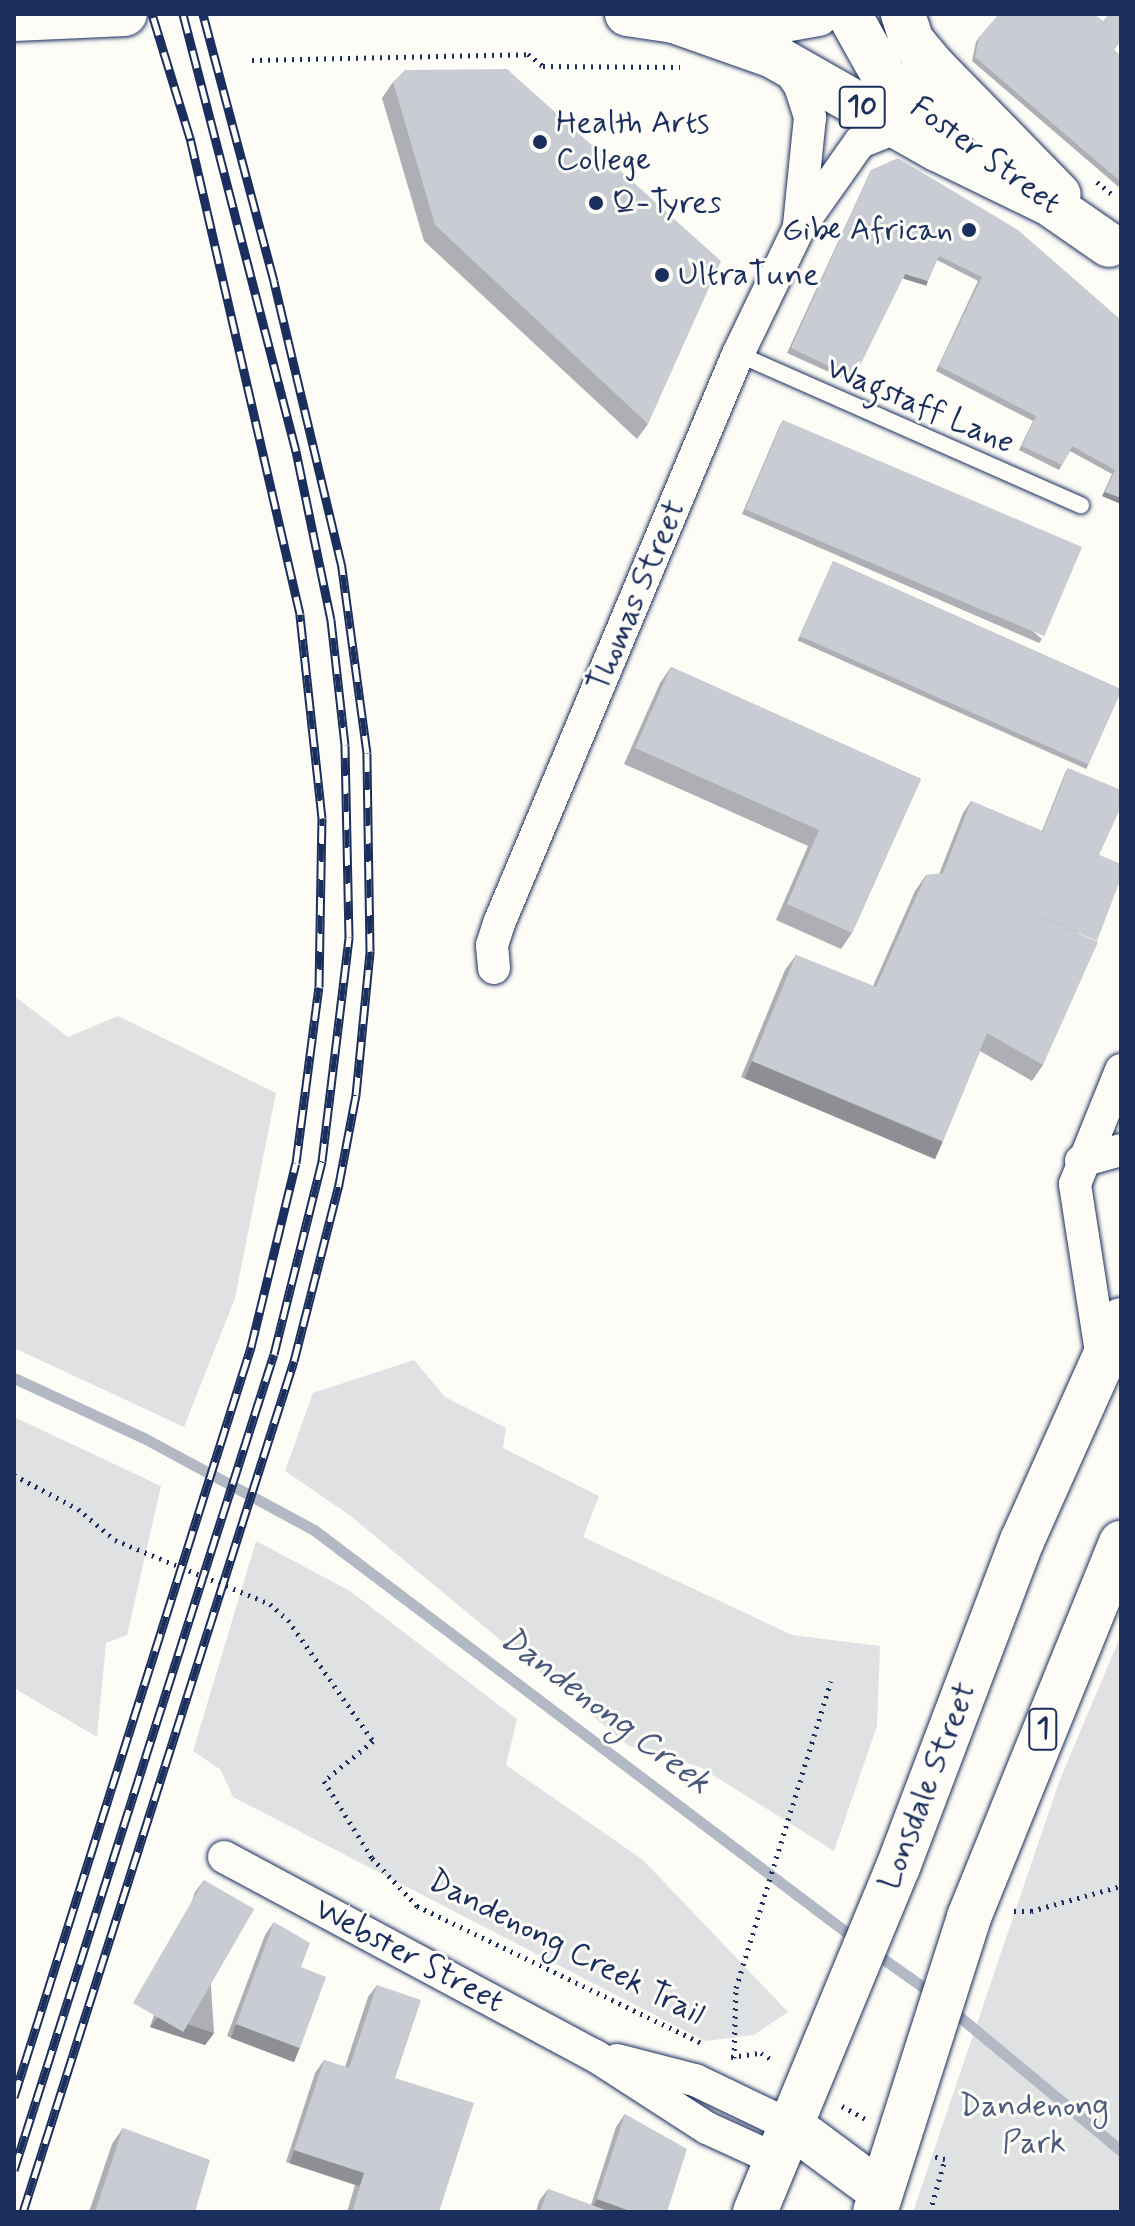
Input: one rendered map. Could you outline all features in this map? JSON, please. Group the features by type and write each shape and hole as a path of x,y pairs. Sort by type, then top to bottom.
{"main road":[{"path":"14,19 125,14"},
{"name":"10","path":"627,14 674,21 784,20 817,14"},
{"name":"Foster Street","path":"849,14 874,63 899,92 1115,250"},
{"name":"Foster Street","path":"903,14 912,41 935,68 1115,250"},
{"name":"10","path":"674,21 783,62 898,127 1046,202"},
{"name":"Lonsdale Street","path":"755,2212 786,2144 898,1867 1022,1541 1121,1320"},
{"name":"1","path":"878,2199 916,2071 988,1914 1121,1543"},
{"path":"786,2144 878,2199"}],"street":[{"name":"Thomas Street","path":"783,62 800,86 810,117 799,228"},
{"name":"Thomas Street","path":"494,968 492,945 500,921 738,354 799,228 860,142 898,127"},
{"path":"1103,1362 1076,1196 1081,1161 1121,1070"},
{"path":"1081,1161 1121,1150"},
{"name":"Webster Street","path":"224,1857 594,2055 688,2117 786,2144"}],"lane":[{"name":"Wagstaff Lane","path":"738,354 1081,505"}],"path":[{"path":"252,60 528,54 543,66 684,67"},
{"name":"Dandenong Creek Trail","path":"14,1475 78,1509 115,1540 270,1604 288,1620 373,1741 324,1781 372,1858 417,1906 734,2058 761,2053 815,2069 896,2136 945,2159 930,2212"},
{"path":"736,1988 831,1681"},
{"path":"988,1914 1031,1911 1121,1886"}],"green space":[{"path":"14,996 68,1037 118,1016 276,1093 235,1298 184,1427 14,1348"},
{"path":"414,1360 445,1397 506,1428 503,1448 599,1496 583,1537 792,1635 880,1646 877,1726 834,1851 700,1767 629,1746 348,1514 285,1471 313,1393"},
{"path":"14,1417 161,1486 127,1635 106,1643 97,1737 14,1688"},
{"path":"256,1541 350,1591 517,1719 506,1765 643,1860 788,2012 754,2035 705,2041 233,1797 221,1770 193,1751"},
{"name":"Dandenong Park","path":"1121,1635 1121,2212 913,2212 1059,1782"}],"building":[{"path":"999,14 1094,14 1103,21 1109,14 1121,14 1121,41 1114,50 1121,56 1121,182 975,57 979,37"},
{"path":"507,69 721,261 648,424 435,225 393,82 405,70"},
{"path":"898,158 1018,230 1121,320 1121,498 1105,492 1115,470 1072,446 1062,465 1022,446 1036,416 939,366 982,277 939,256 928,281 905,274 854,378 791,348 871,170"},
{"path":"783,420 1082,547 1044,636 745,509"},
{"path":"833,561 1121,689 1088,764 800,636"},
{"path":"671,667 921,779 852,933 787,904 819,830 635,748"},
{"path":"1068,768 1121,790 1121,807 1099,855 1043,831"},
{"path":"971,801 1121,864 1121,878 1097,941 943,873"},
{"path":"944,873 1098,942 1043,1065 987,1033 943,1141 752,1061 796,955 876,987 926,875"},
{"path":"204,1880 254,1909 183,2032 133,2003"},
{"path":"274,1922 310,1943 301,1967 326,1977 300,2048 236,2024"},
{"path":"377,1985 421,2000 395,2078 474,2103 439,2212 352,2212 364,2173 294,2150 324,2060 349,2068"},
{"path":"625,2114 687,2149 667,2212 633,2212 597,2199"},
{"path":"123,2128 210,2160 195,2212 95,2212"},
{"path":"548,2189 611,2212 540,2212"}],"waterway":[{"name":"Dandenong Creek","path":"14,1378 144,1438 314,1530 858,1941"},
{"name":"Dandenong Creek","path":"872,1951 933,1994"},
{"name":"Dandenong Creek","path":"949,2008 1121,2151"}],"railway":[{"path":"14,2097 251,1347 296,1163 319,987 322,818 300,614 190,138 152,14"},
{"path":"14,2170 274,1354 322,1161 349,937 345,745 331,620 296,451 183,14"},
{"path":"23,2212 294,1361 339,1184 356,1095 370,951 367,753 342,567 274,281 203,14"}],"place":[{"name":"Health Arts College","path":"540,142"},
{"name":"Q-Tyres","path":"596,203"},
{"name":"Gibe African","path":"969,230"},
{"name":"UltraTune","path":"662,275"}]}
